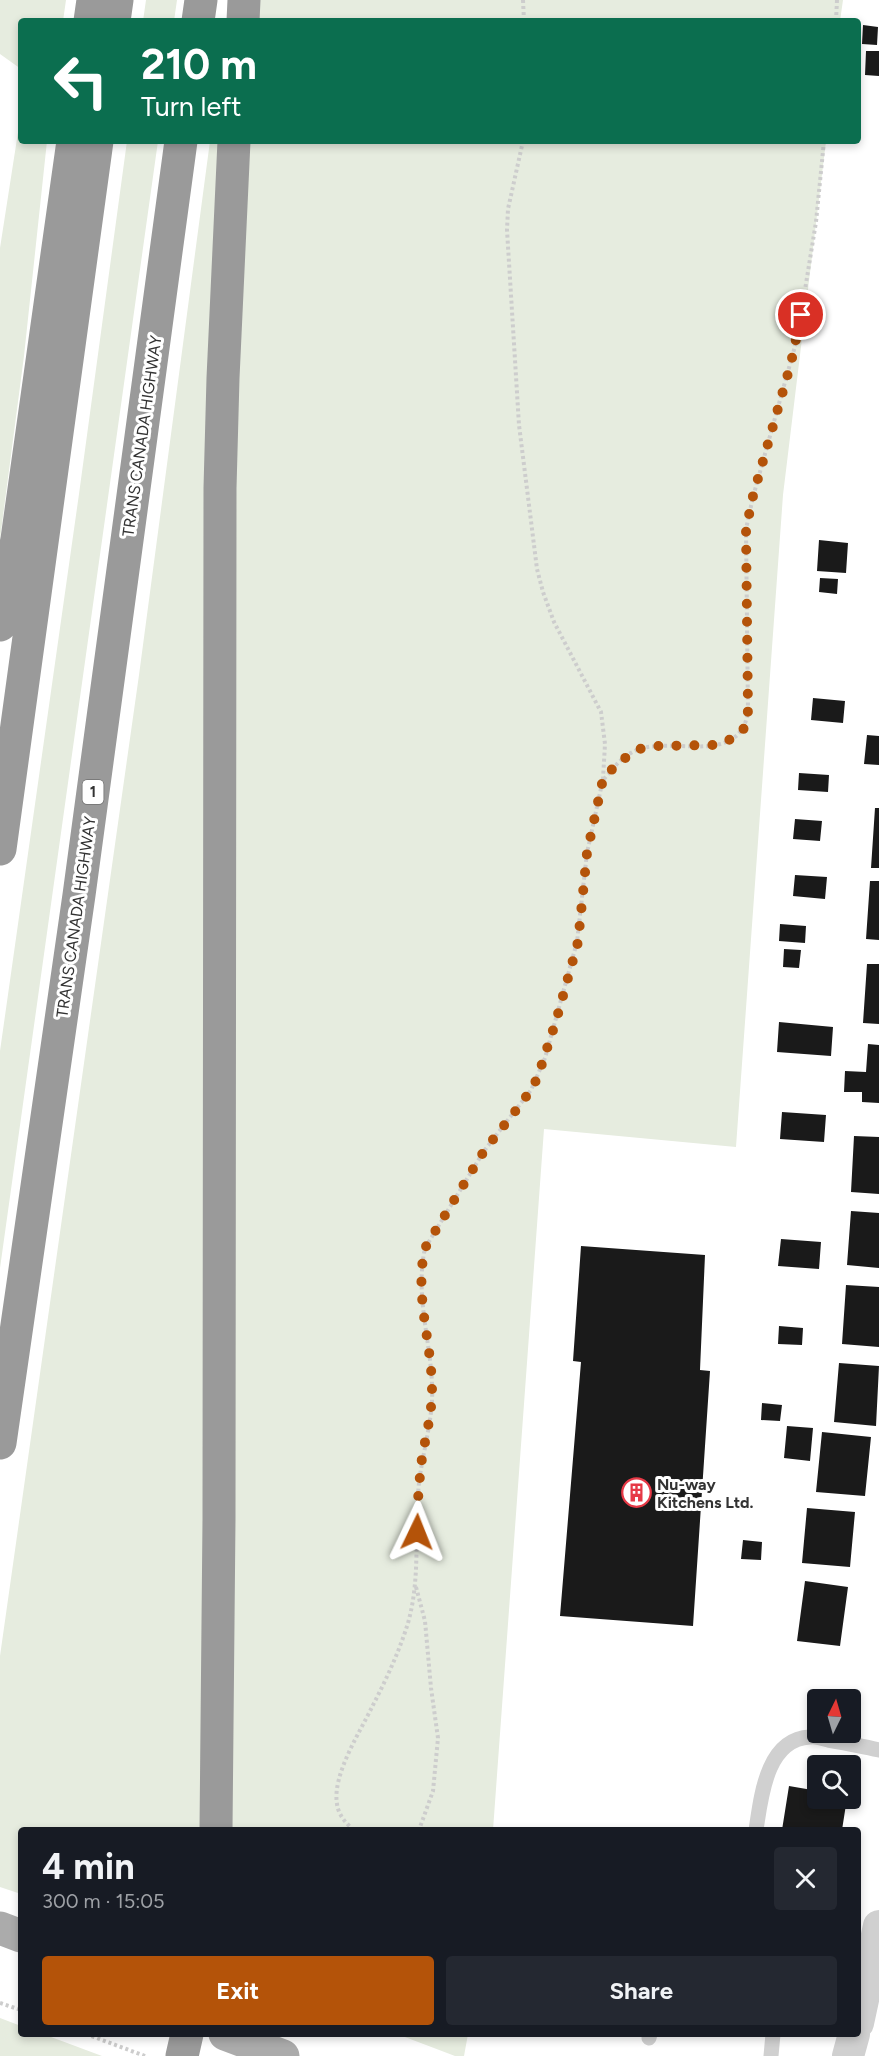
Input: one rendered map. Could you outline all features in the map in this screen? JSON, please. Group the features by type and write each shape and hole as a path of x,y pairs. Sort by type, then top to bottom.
{"highway":[{"path":"90,18 93,0"},
{"path":"114,18 117,0"},
{"path":"198,18 201,0"},
{"path":"243,18 244,0"},
{"path":"0,625 18,527 73,144"},
{"path":"0,849 98,144"},
{"name":"TRANS CANADA HIGHWAY","path":"0,1443 79,896 182,144"},
{"path":"216,1827 219,1483 220,488 234,144"},
{"path":"182,2056 186,2037"}],"main road":[{"path":"0,1928 18,1935"},
{"path":"233,2037 283,2056"}],"street":[{"path":"861,2009 879,1926"},
{"path":"848,2056 853,2037"}],"lane":[{"path":"756,1827 763,1787 769,1770 779,1753 793,1742 810,1737 879,1750"},
{"path":"771,2056 773,2037"}],"path":[{"path":"523,0 524,18"},
{"path":"836,18 837,0"},
{"path":"351,1827 344,1821 337,1805 341,1774 396,1656 407,1624 416,1584 419,1483 432,1401 431,1373 420,1290 425,1248 484,1151 524,1100 537,1079 578,942 587,853 603,779 605,737 601,712 554,622 538,577 517,399 507,222 522,144"},
{"path":"603,779 619,762 639,749 657,746 714,745 731,740 745,727 748,711 745,552 747,523 772,424 797,339 816,222 824,144"},
{"path":"416,1584 425,1621 438,1738 433,1791 420,1827"},
{"path":"0,2003 18,2009"},
{"path":"94,2037 144,2056"}],"shaded area":[{"path":"0,0 66,0 63,18 18,18 18,67 0,54"},
{"path":"146,0 177,0 174,18 143,18"},
{"path":"255,0 843,0 840,18 252,18"},
{"path":"18,132 18,144 47,144 24,356 0,539 0,248"},
{"path":"127,144 158,144 0,1268 0,1051"},
{"path":"210,144 224,144 206,1827 18,1827 18,1893 0,1887 0,1656 139,675"},
{"path":"246,144 826,144 783,495 736,1147 544,1129 493,1827 227,1827 230,492"},
{"path":"0,2018 18,2025 18,2037 51,2037 102,2056 0,2056"},
{"path":"405,2037 467,2037 464,2056 455,2056"}],"building":[{"path":"863,25 878,27 877,45 862,44"},
{"path":"866,51 879,51 879,76 865,75"},
{"path":"819,540 848,543 846,573 817,571"},
{"path":"820,578 838,579 837,594 819,592"},
{"path":"813,698 845,701 843,723 811,720"},
{"path":"867,735 879,736 879,765 864,764"},
{"path":"799,773 829,775 828,792 798,790"},
{"path":"875,808 879,808 879,868 871,868"},
{"path":"795,819 822,821 820,841 793,839"},
{"path":"795,875 827,877 825,899 793,896"},
{"path":"870,881 879,881 879,940 866,939"},
{"path":"780,924 806,926 805,943 779,941"},
{"path":"784,949 801,950 799,968 783,967"},
{"path":"867,964 879,964 879,1024 863,1023"},
{"path":"779,1022 833,1027 831,1056 777,1052"},
{"path":"868,1044 879,1045 879,1103 862,1102 862,1092 844,1092 845,1071 866,1072"},
{"path":"782,1112 826,1115 824,1142 780,1139"},
{"path":"854,1136 879,1137 879,1194 851,1192"},
{"path":"851,1211 879,1213 879,1268 847,1265"},
{"path":"781,1239 821,1242 819,1269 778,1266"},
{"name":"Nu-way Kitchens Ltd.","path":"581,1246 705,1255 700,1370 710,1371 693,1626 560,1616 581,1362 573,1361"},
{"path":"846,1285 879,1287 879,1347 842,1344"},
{"path":"779,1326 803,1328 802,1345 778,1344"},
{"path":"839,1363 879,1366 876,1426 834,1422"},
{"path":"762,1403 782,1405 780,1421 761,1420"},
{"path":"787,1426 813,1428 810,1461 784,1458"},
{"path":"822,1432 871,1437 865,1496 816,1492"},
{"path":"807,1508 855,1512 850,1567 802,1563"},
{"path":"743,1540 762,1542 761,1560 741,1559"},
{"path":"805,1581 848,1587 840,1646 797,1641"},
{"path":"789,1786 807,1789 807,1809 845,1809 842,1827 782,1827"}],"place":[{"name":"Nu-way Kitchens Ltd.","path":"636,1493"}],"route":[{"path":"417,1532 419,1483 432,1401 431,1373 420,1290 425,1248 484,1151 531,1090 545,1058 578,942 587,853 603,779 619,762 639,749 657,746 714,745 731,740 745,727 748,711 746,529 772,424 788,375 801,315"}]}
